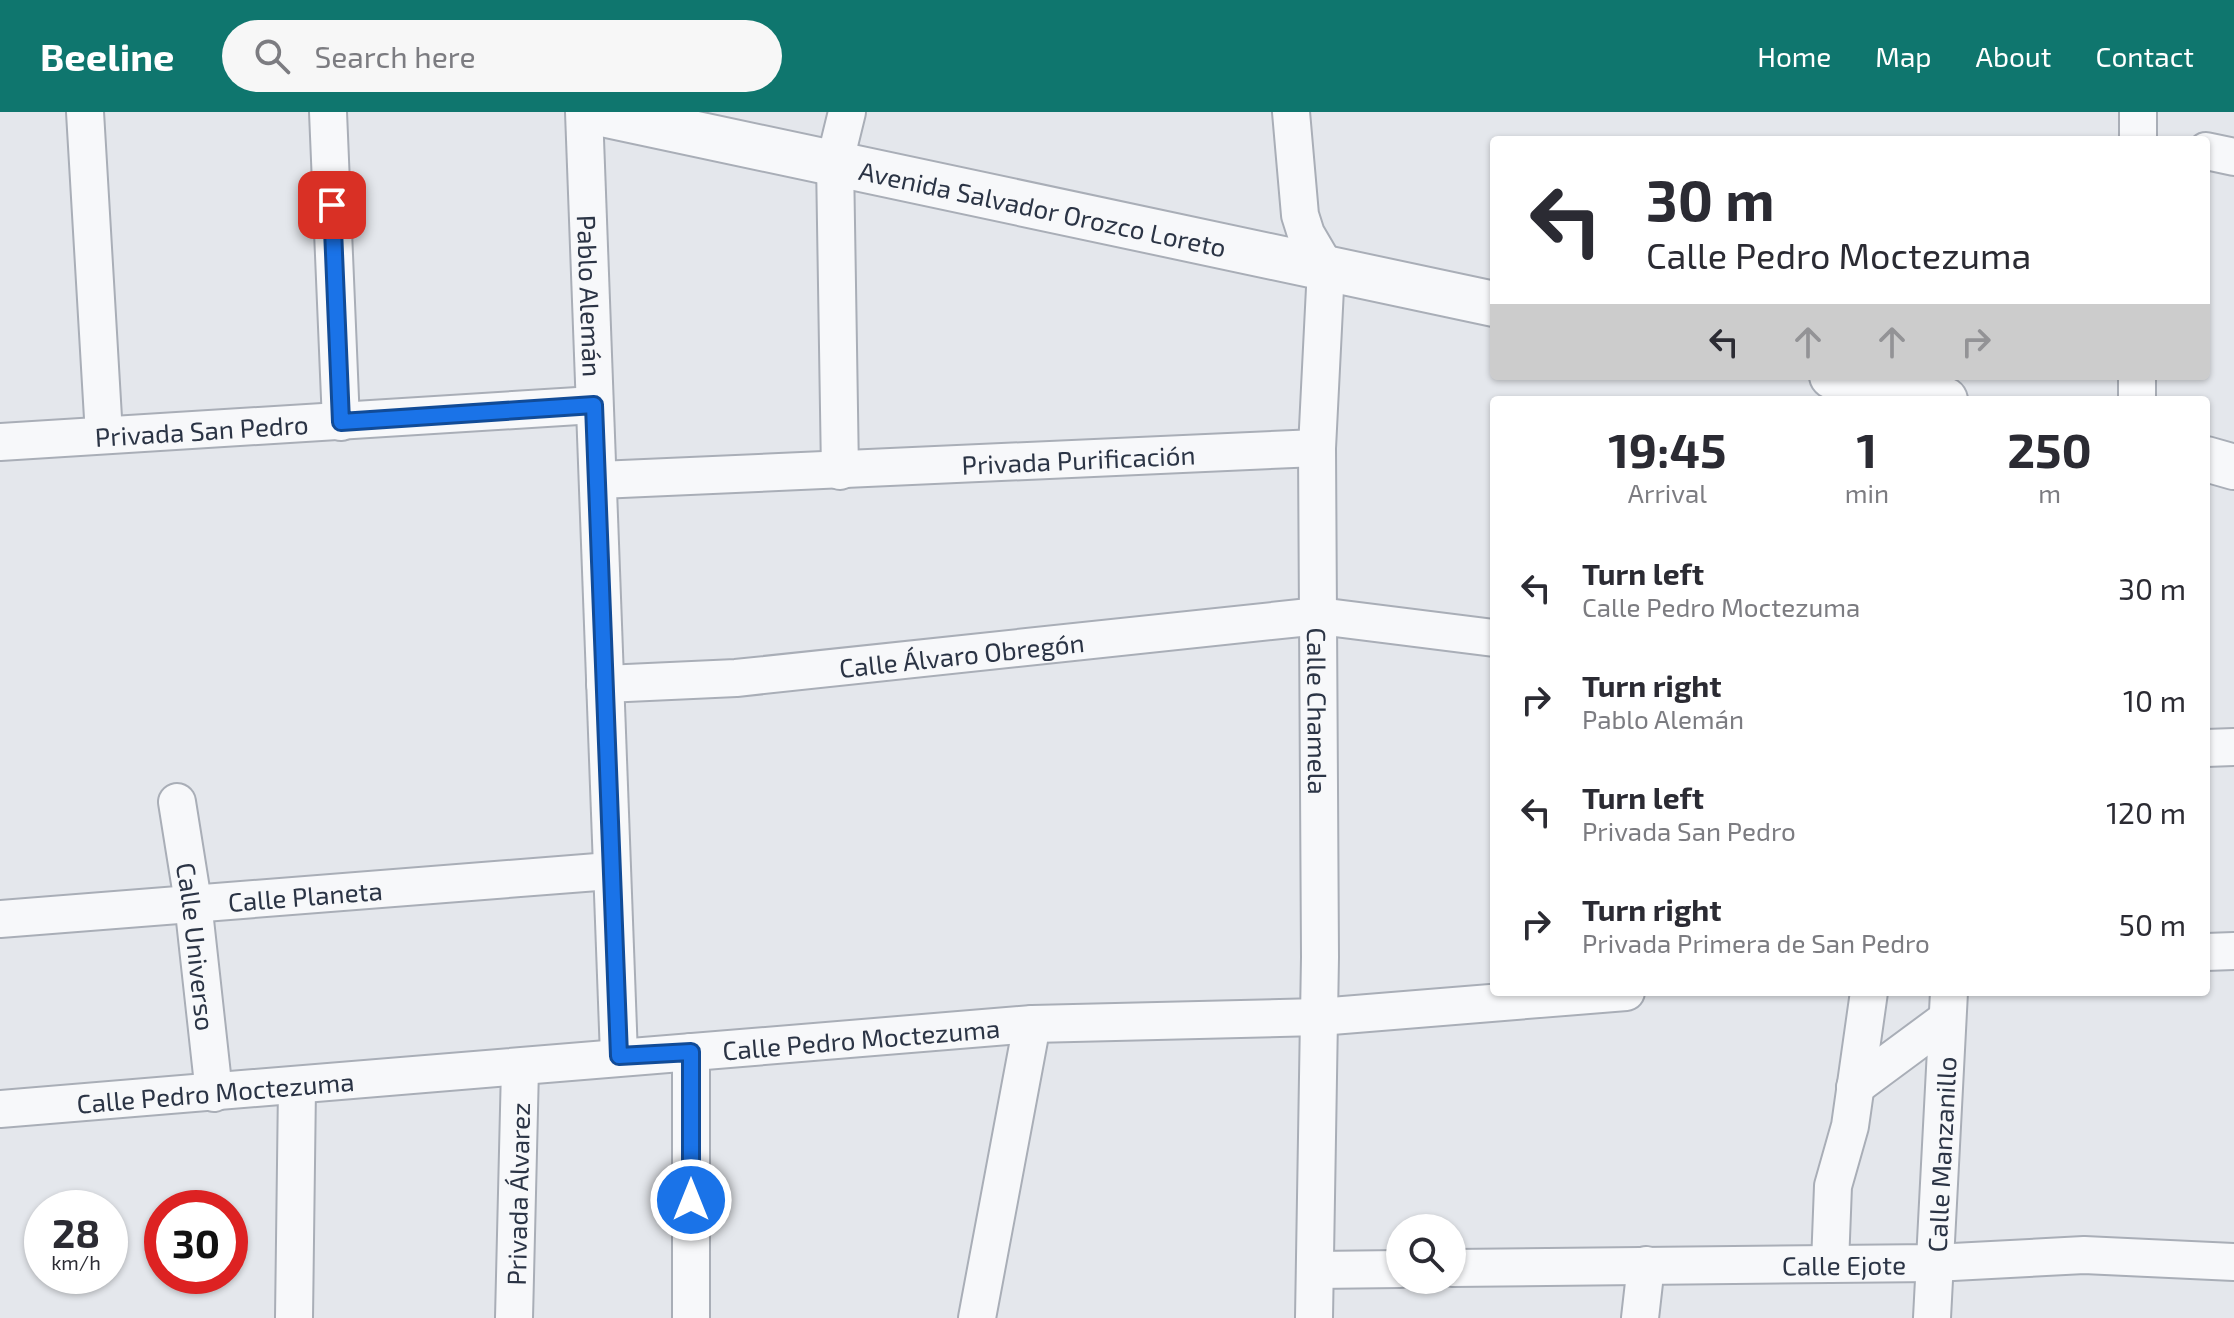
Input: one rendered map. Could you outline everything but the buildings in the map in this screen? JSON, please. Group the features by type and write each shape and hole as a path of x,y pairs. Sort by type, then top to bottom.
{"street":[{"path":"85,112 104,435"},
{"path":"328,112 341,422"},
{"name":"Pablo Alemán","path":"584,112 619,1056"},
{"name":"Avenida Salvador Orozco Loreto","path":"593,112 835,161 1490,303"},
{"path":"840,471 835,161 847,112"},
{"path":"1291,112 1300,215 1306,234 1326,268"},
{"path":"2210,152 2234,157"},
{"name":"Calle Chamela","path":"1314,1318 1319,1017 1317,448 1326,268"},
{"path":"1850,380 1922,396"},
{"name":"Privada San Pedro","path":"0,442 594,405"},
{"name":"Privada Purificación","path":"599,480 1317,448"},
{"path":"2210,460 2234,467"},
{"name":"Calle Álvaro Obregón","path":"605,684 736,678 1319,616 1490,637"},
{"path":"2210,748 2234,747"},
{"name":"Calle Universo","path":"177,802 193,902 214,1093"},
{"name":"Calle Planeta","path":"0,919 610,871"},
{"path":"2210,952 2234,951"},
{"name":"Calle Pedro Moctezuma","path":"0,1109 297,1087 520,1068 619,1056 1032,1024 1319,1017 1577,996"},
{"path":"1830,1264 1833,1186 1850,1126 1868,996"},
{"path":"1855,1087 1948,1006"},
{"name":"Calle Manzanillo","path":"1932,1318 1948,1006"},
{"path":"977,1318 1032,1024"},
{"path":"691,1052 691,1318"},
{"name":"Privada Álvarez","path":"514,1318 520,1068"},
{"path":"294,1318 297,1087"},
{"name":"Calle Ejote","path":"1466,1268 1934,1263 2084,1255 2234,1262"},
{"path":"1640,1318 1646,1265"},
{"path":"1315,1270 1386,1269"}],"route":[{"path":"332,205 341,422 594,405 619,1056 691,1052 691,1200"}]}
